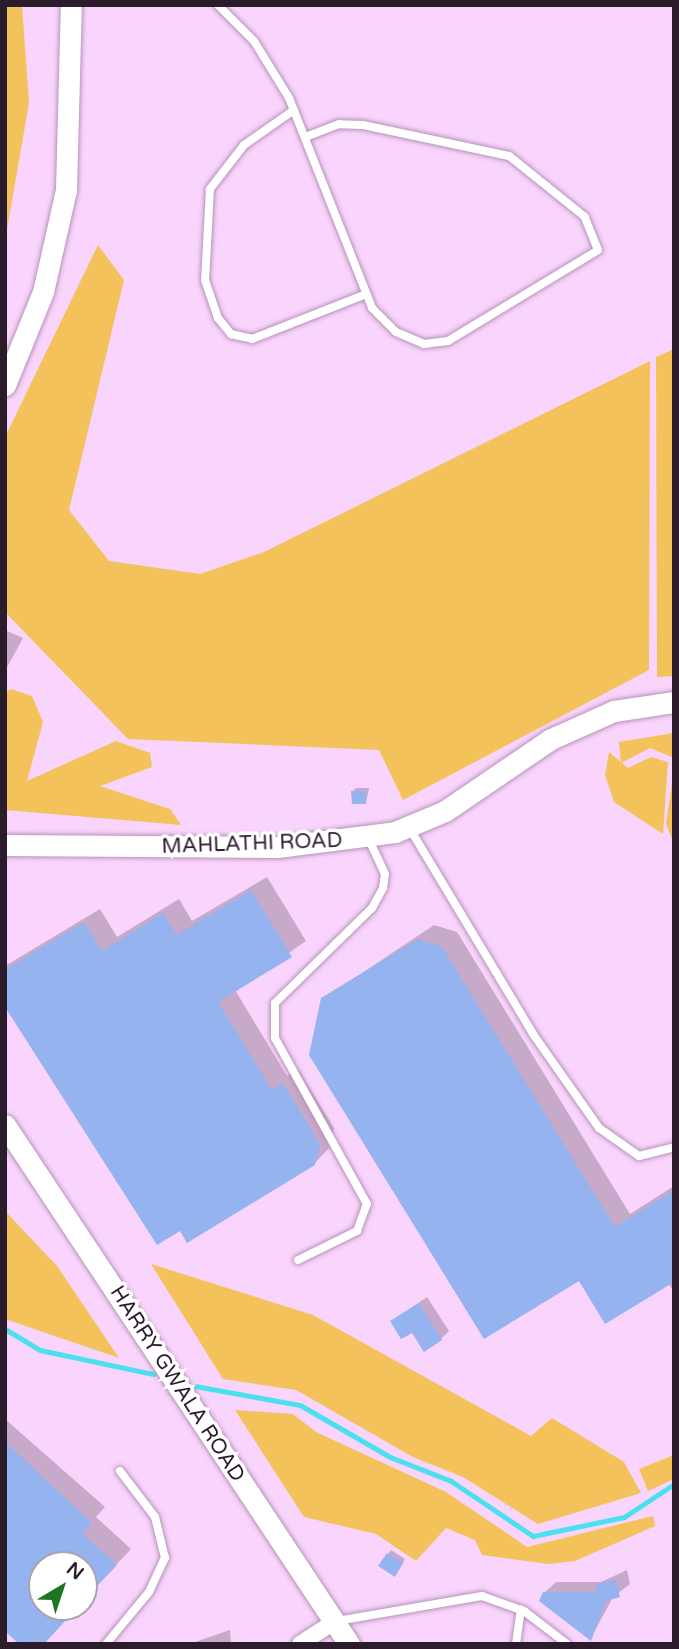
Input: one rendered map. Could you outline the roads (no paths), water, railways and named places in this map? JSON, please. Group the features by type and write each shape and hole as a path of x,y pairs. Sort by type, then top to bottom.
{"main road":[{"path":"5,385 43,292 66,190 71,5"},
{"name":"MAHLATHI ROAD","path":"5,845 277,847 368,838 408,827 445,811 551,739 614,711 674,702"},
{"name":"HARRY GWALA ROAD","path":"5,1125 349,1644"}],"street":[{"path":"300,1644 334,1622"}],"lane":[{"path":"218,5 254,41 294,110 366,294 396,332 424,344 448,341 598,248 578,211 509,156 363,125 339,124 305,137"},
{"path":"294,110 244,145 209,189 205,280 218,318 231,334 253,339 366,294"},
{"path":"408,827 533,1034 599,1128 639,1156 674,1147"},
{"path":"298,1260 357,1231 368,1204 275,1038 275,1003 294,978 372,908 383,888 385,874 368,838"},
{"path":"106,1644 149,1592 165,1558 155,1517 120,1471"},
{"path":"334,1622 482,1596 521,1609 567,1644"},
{"path":"516,1644 521,1609"}],"waterway":[{"path":"5,1329 40,1350 153,1374"},
{"path":"195,1386 300,1405 390,1457 451,1481 533,1536 624,1517 674,1484"}]}
